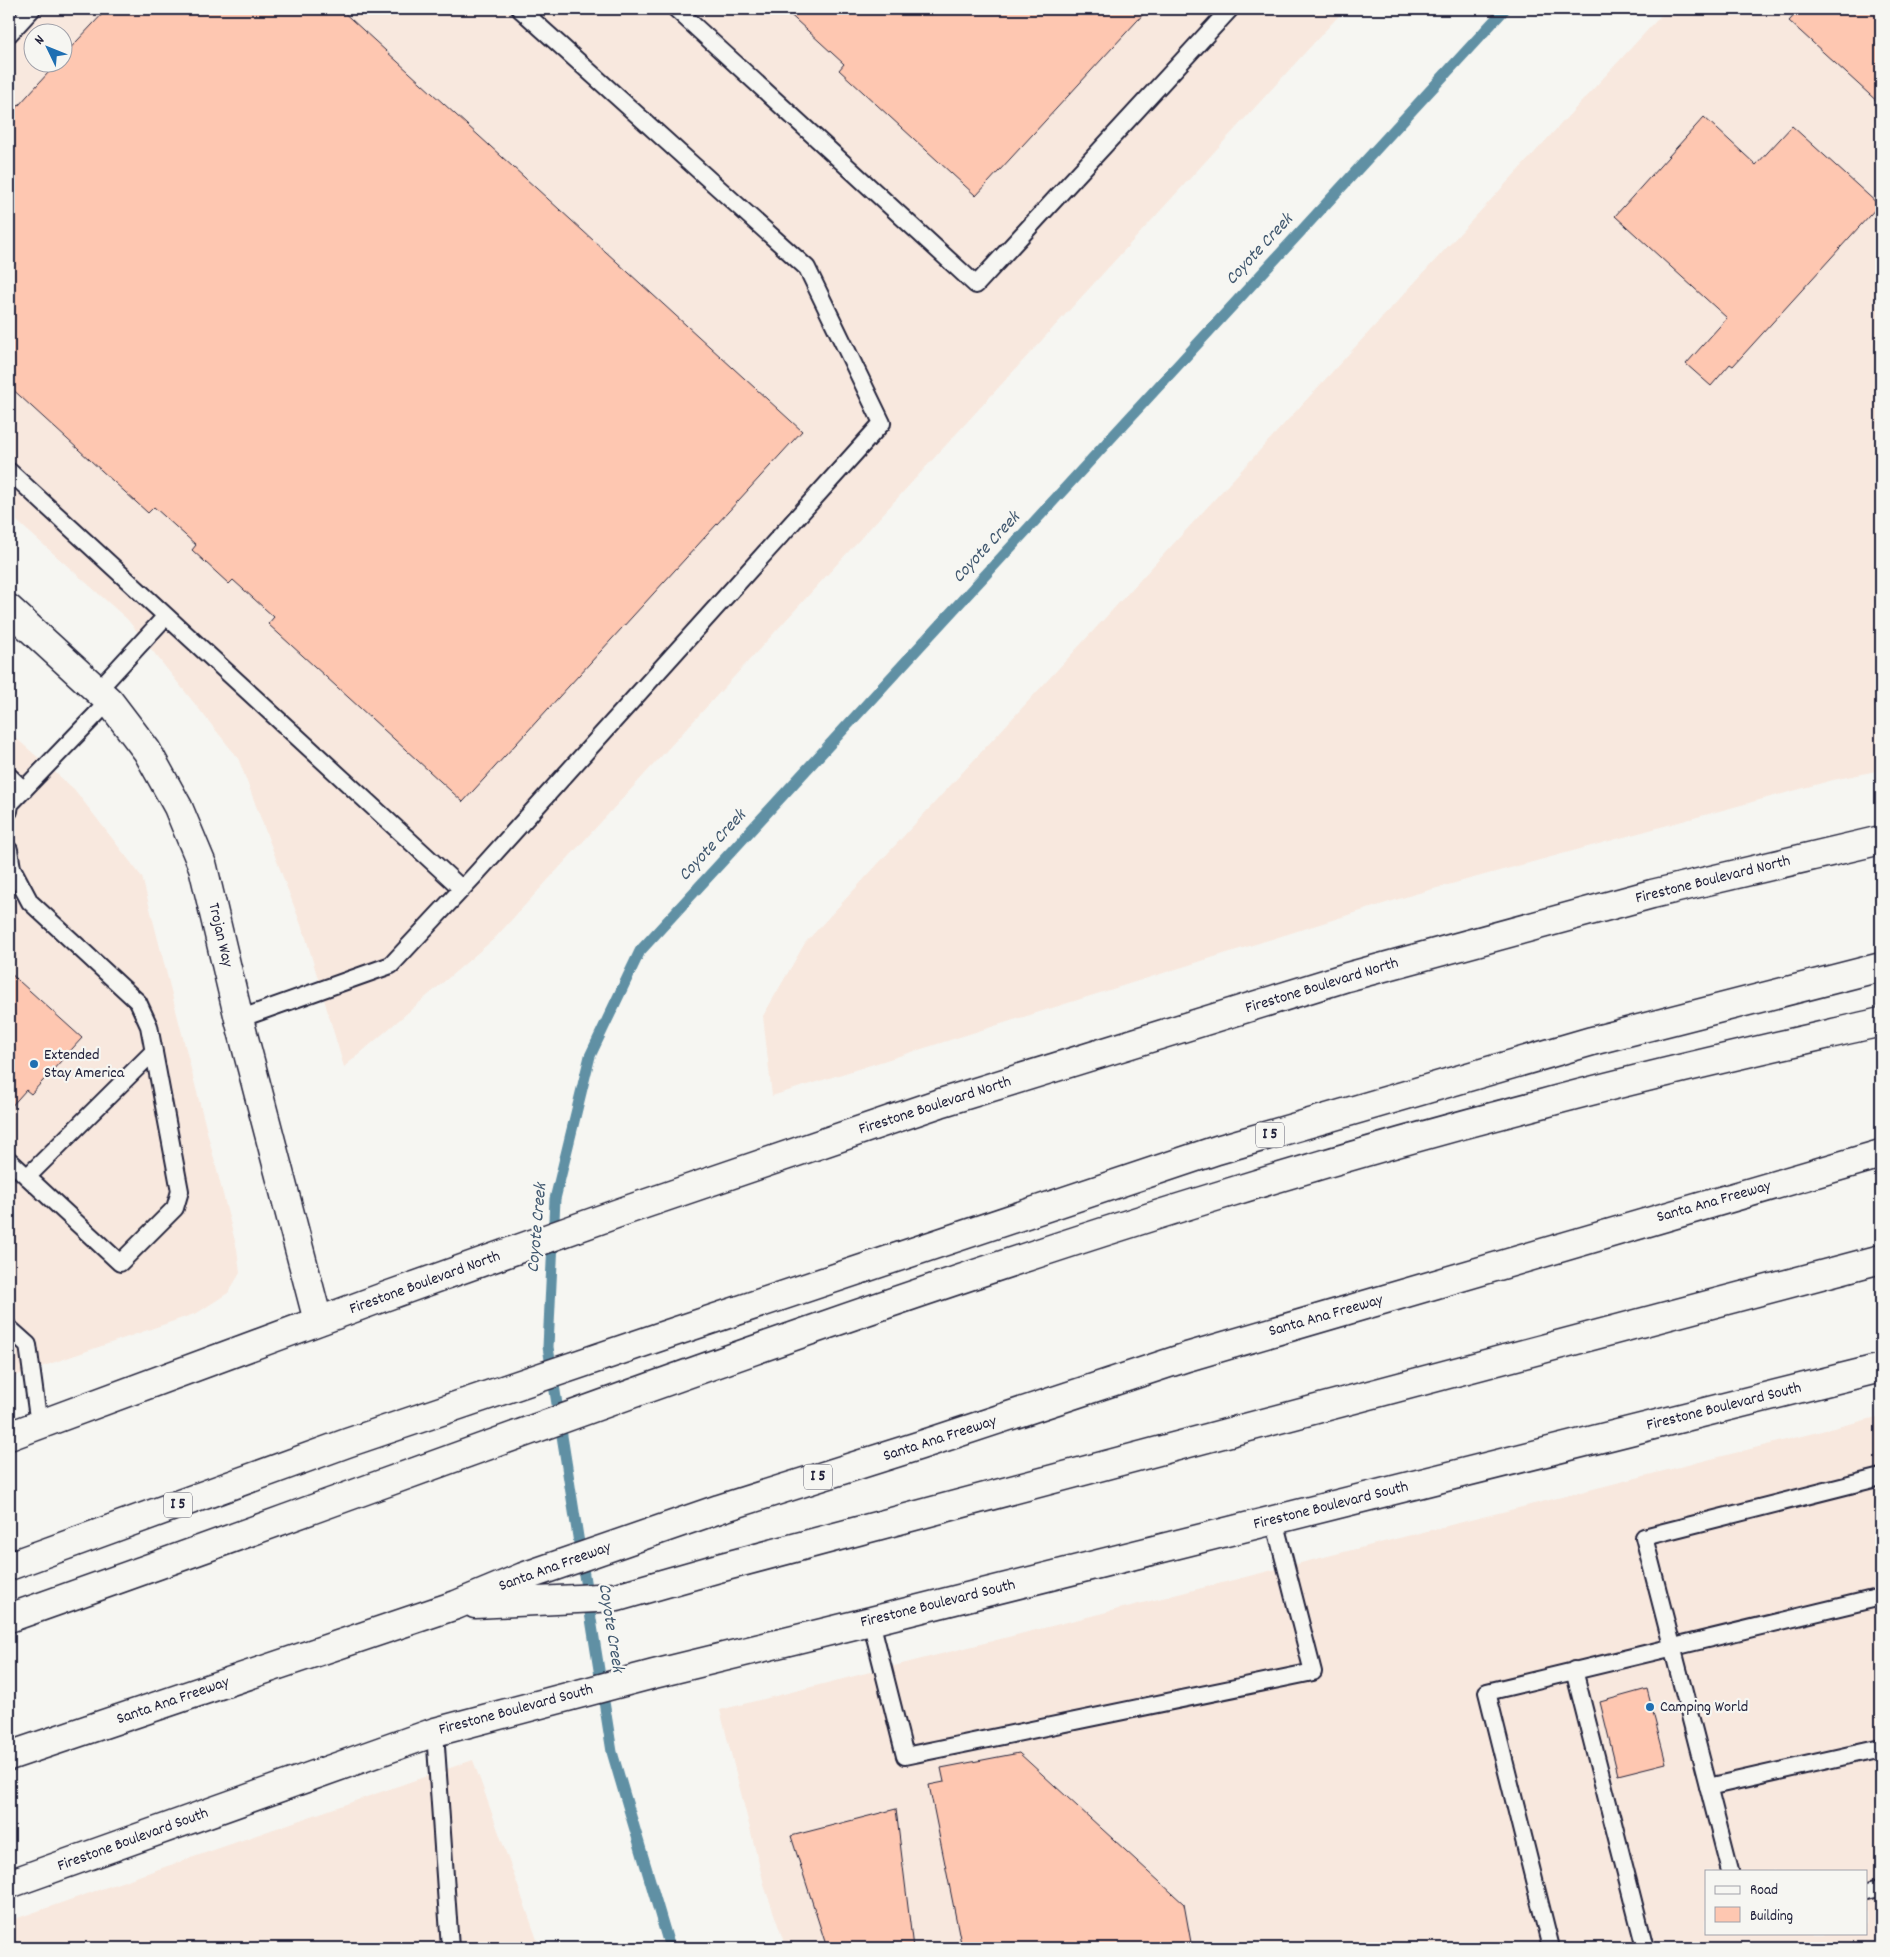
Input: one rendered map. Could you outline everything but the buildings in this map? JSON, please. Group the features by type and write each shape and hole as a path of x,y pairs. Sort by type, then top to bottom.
{"main road":[{"name":"Trojan Way","path":"9,609 103,696 147,751 178,807 204,867 239,1019 318,1321"},
{"name":"Firestone Boulevard North","path":"9,1436 318,1321 627,1210 940,1103 1347,977 1652,894 1881,840"},
{"name":"I 5","path":"9,1566 348,1443 1217,1150 1592,1041 1881,967"},
{"path":"9,1618 684,1374 924,1292 1228,1193 1400,1142 1550,1101 1881,1022"},
{"name":"Santa Ana Freeway","path":"9,1756 456,1605 523,1577 719,1509 918,1446 1187,1357 1881,1154"},
{"path":"456,1605 617,1597 715,1568 1881,1259"},
{"name":"Firestone Boulevard South","path":"9,1884 435,1732 654,1674 1881,1368"}],"lane":[{"path":"9,34 32,9"},
{"path":"239,1019 391,965 462,889 882,423 807,268 520,9"},
{"path":"676,9 976,284 1230,9"},
{"path":"9,471 462,889"},
{"path":"9,811 10,804 103,696 166,616"},
{"path":"9,776 24,790"},
{"path":"9,850 12,868 30,902 138,1002 149,1026 180,1191 175,1208 120,1263 9,1160"},
{"path":"27,1177 154,1051"},
{"path":"9,1328 28,1345 39,1425"},
{"path":"1730,1870 1644,1537 1881,1477"},
{"path":"871,1621 905,1756 1313,1672 1274,1520"},
{"path":"1551,1948 1487,1692 1881,1597"},
{"path":"1574,1670 1645,1948"},
{"path":"435,1732 450,1948"},
{"path":"1708,1788 1881,1748"},
{"path":"1868,1890 1881,1887"}],"shaded area":[{"path":"9,9 1345,9 494,939 344,1067 306,938 238,758 127,619 9,514"},
{"path":"1667,9 1881,9 1881,770 1833,780 1415,894 772,1096 763,1016 805,943"},
{"path":"9,732 74,789 142,877 237,1249 240,1273 228,1293 197,1313 9,1378"},
{"path":"1881,1416 1881,1948 786,1948 765,1888 720,1710"},
{"path":"473,1760 540,1948 9,1948 9,1921"}],"waterway":[{"name":"Coyote Creek","path":"670,1948 612,1752 548,1347 555,1199 590,1056 640,951 1505,9"}],"place":[{"name":"Extended Stay America","path":"34,1064"},
{"name":"Camping World","path":"1650,1707"}]}
